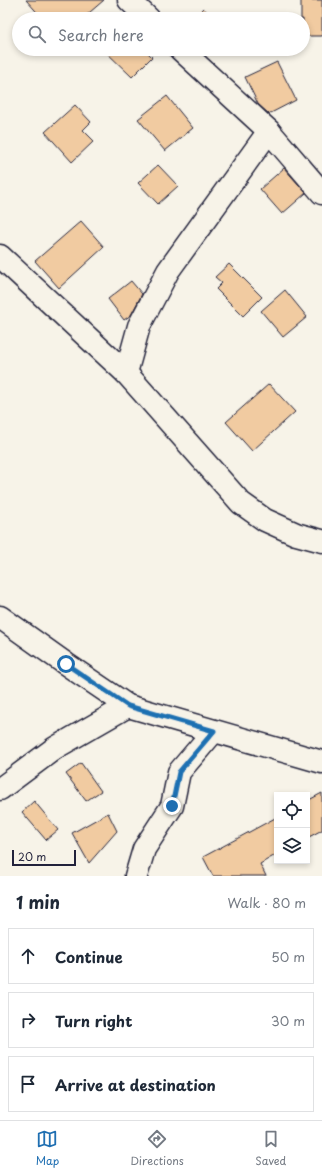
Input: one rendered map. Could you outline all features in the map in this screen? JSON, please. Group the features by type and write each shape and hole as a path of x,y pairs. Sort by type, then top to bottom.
{"street":[{"path":"129,0 142,12"},
{"path":"188,56 269,131 322,193"},
{"path":"126,373 139,326 168,271 269,131"},
{"path":"0,256 126,373 242,504 265,520 296,534 322,541"},
{"path":"0,617 128,706 322,762"},
{"path":"0,789 55,748 128,706"},
{"path":"136,876 144,849 172,806 179,772 214,731"}],"building":[{"path":"26,0 104,0 90,12 37,12"},
{"path":"301,0 322,0 322,36 310,36 310,12 301,12"},
{"path":"203,8 207,12 199,12"},
{"path":"110,56 151,56 152,57 132,77"},
{"path":"277,62 296,100 269,114 258,104 245,77"},
{"path":"167,96 193,128 165,151 138,119"},
{"path":"75,105 91,122 83,130 94,141 72,162 45,132"},
{"path":"158,165 178,186 158,204 138,183"},
{"path":"284,168 306,193 282,214 260,189"},
{"path":"81,221 104,247 59,288 35,261"},
{"path":"229,264 262,297 243,316 216,289 222,283 215,277"},
{"path":"131,281 142,294 131,315 124,320 108,299"},
{"path":"285,290 307,317 283,337 261,311"},
{"path":"269,384 295,412 252,451 226,422"},
{"path":"81,763 101,791 86,801 66,774"},
{"path":"322,793 322,830 310,836 310,828 310,799"},
{"path":"34,801 58,830 46,840 22,812"},
{"path":"108,813 117,831 89,863 72,833"},
{"path":"274,819 274,856 260,864 266,876 213,876 203,857"}],"route":[{"path":"66,664 128,706 214,731 179,772 172,806"}]}
